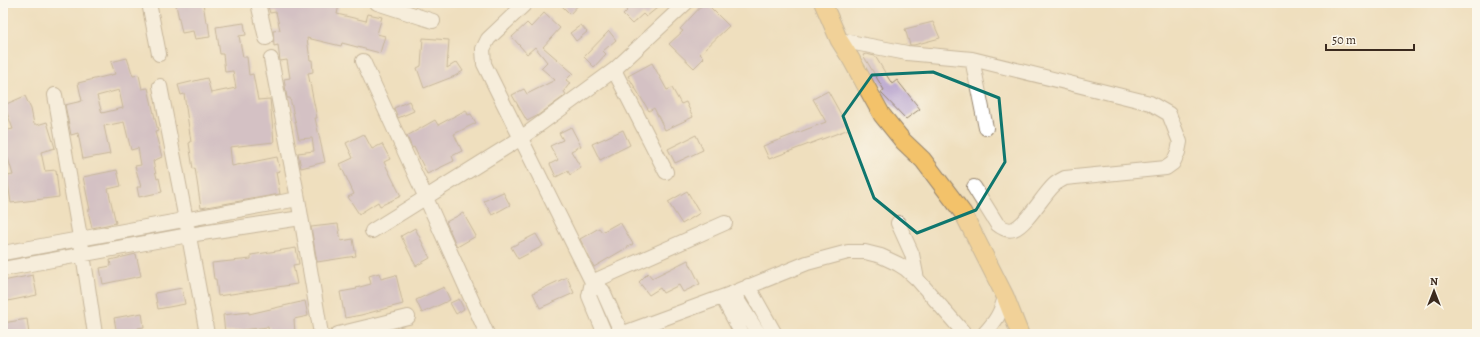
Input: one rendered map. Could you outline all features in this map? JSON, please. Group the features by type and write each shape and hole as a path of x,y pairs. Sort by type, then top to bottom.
{"main road":[{"path":"823,3 839,40 882,115 903,140 923,160 963,213 1005,296 1020,334"}],"street":[{"path":"149,3 159,54"},
{"path":"258,3 266,38"},
{"path":"377,3 433,21"},
{"path":"526,3 488,39 483,49 484,64 592,282 603,291 621,334 727,295 807,263 848,252 865,252 881,256 898,264 917,279 965,334"},
{"path":"372,231 521,138 614,70 686,3"},
{"path":"839,40 907,53 972,59 1150,103 1169,114 1180,142 1174,163 1166,168 1065,178 1055,184 1024,221 1016,228 1010,230 997,224 974,186"},
{"path":"271,59 302,218 321,334"},
{"path":"972,59 986,128"},
{"path":"363,61 487,334"},
{"path":"614,70 666,172"},
{"path":"160,86 207,334"},
{"path":"55,95 83,254 95,334"},
{"path":"3,253 298,199"},
{"path":"3,269 189,235 302,218"},
{"path":"592,282 726,223"},
{"path":"898,223 912,254 917,279"},
{"path":"592,282 589,296 604,334"},
{"path":"750,285 766,332"},
{"path":"727,295 766,332"},
{"path":"727,295 742,334"},
{"path":"984,334 994,324 1001,312 1005,296"},
{"path":"338,334 408,317"}],"highlighted area":[{"path":"933,72 999,98 1005,162 976,210 917,233 874,198 843,116 872,75"}],"building":[{"path":"203,3 210,37 195,39 193,31 182,33 176,5"},
{"path":"267,3 330,3 339,5 337,14 366,21 368,14 382,17 377,34 385,36 380,53 342,43 341,46 307,38 313,72 308,73 317,118 315,118 325,162 301,168 298,153 314,151 312,138 299,139 290,98 287,98 284,79 290,78 287,60 280,61 278,45 274,46 273,31 280,30 276,12 270,13"},
{"path":"559,3 580,3 570,14"},
{"path":"620,3 663,3 646,17 643,14 632,24 623,15 627,11"},
{"path":"704,3 706,3 729,26 700,54 704,58 694,68 669,44 683,31 680,29"},
{"path":"544,13 560,28 543,47 573,73 566,80 570,83 564,91 566,95 537,116 527,121 512,95 524,89 527,94 555,80 541,68 547,62 535,47 527,54 512,37 527,23 531,27"},
{"path":"933,22 940,38 910,45 905,29"},
{"path":"244,23 246,35 239,36 243,57 247,57 249,75 253,74 258,100 270,99 274,142 230,147 232,166 277,157 280,171 276,172 280,194 201,208 195,168 193,169 189,143 191,142 184,94 181,95 178,85 207,78 211,93 236,88 233,71 225,72 223,54 220,54 216,27"},
{"path":"581,25 587,32 576,41 570,33"},
{"path":"609,31 616,40 603,51 606,54 594,67 584,57"},
{"path":"423,38 449,40 447,68 457,62 463,71 455,76 424,88 417,68 421,66"},
{"path":"866,54 875,56 892,84 897,80 920,109 906,119 882,94 881,92 884,90 863,55"},
{"path":"127,58 133,76 139,75 142,89 148,88 158,131 155,132 162,157 153,161 162,192 139,197 137,187 141,187 135,166 141,165 138,148 131,150 124,122 104,126 110,154 83,159 78,133 71,135 65,105 82,101 78,83 115,74 111,62","holes":["119,90 123,108 102,113 97,96"]},
{"path":"652,63 667,90 672,88 681,104 686,102 693,117 665,130 654,108 649,111 628,76"},
{"path":"828,91 849,129 769,159 763,146 826,122 813,99"},
{"path":"25,96 31,109 34,124 37,125 47,122 55,148 41,152 45,171 56,170 59,197 11,203 7,176 13,175 8,158 5,158 3,148 3,131 13,129 4,105"},
{"path":"409,101 414,111 398,118 394,108"},
{"path":"466,110 468,115 471,114 476,123 454,134 462,151 452,156 454,161 427,174 407,136 435,120 438,125"},
{"path":"571,127 581,146 571,151 581,168 570,175 568,171 556,177 550,164 558,160 550,146 563,140 559,133"},
{"path":"623,130 630,145 600,160 592,144"},
{"path":"364,134 372,149 382,144 390,159 384,162 401,196 380,206 378,202 359,214 348,197 354,194 340,164 353,158 346,143"},
{"path":"696,135 703,150 675,163 668,149"},
{"path":"117,170 121,186 108,189 116,223 92,228 83,177"},
{"path":"687,191 700,213 682,224 668,202"},
{"path":"503,192 510,205 492,215 484,201"},
{"path":"463,213 476,236 457,247 446,222"},
{"path":"620,222 633,244 594,267 580,239 599,228 602,232"},
{"path":"338,224 341,241 353,239 356,256 317,262 311,227"},
{"path":"415,228 430,258 416,266 401,236"},
{"path":"536,234 543,246 518,259 511,247"},
{"path":"296,248 299,264 293,265 297,284 218,296 212,263 251,259 251,255"},
{"path":"136,254 141,276 103,284 100,268 111,266 110,260"},
{"path":"688,260 700,284 683,292 679,285 663,293 660,288 649,295 639,282 648,273 652,278"},
{"path":"379,273 381,279 396,275 403,304 345,318 340,292 357,289 356,288 371,284 369,276"},
{"path":"33,275 37,295 3,302 3,281"},
{"path":"567,277 574,293 540,308 533,293"},
{"path":"444,287 450,300 422,313 416,300"},
{"path":"182,288 185,304 158,309 155,293"},
{"path":"459,299 464,309 456,314 450,303"},
{"path":"305,301 308,316 294,319 295,334 269,334 268,327 225,332 223,315 249,312 249,314"},
{"path":"142,313 144,327 138,328 138,330 117,334 114,318"},
{"path":"27,319 29,334 5,334 3,323"}]}
